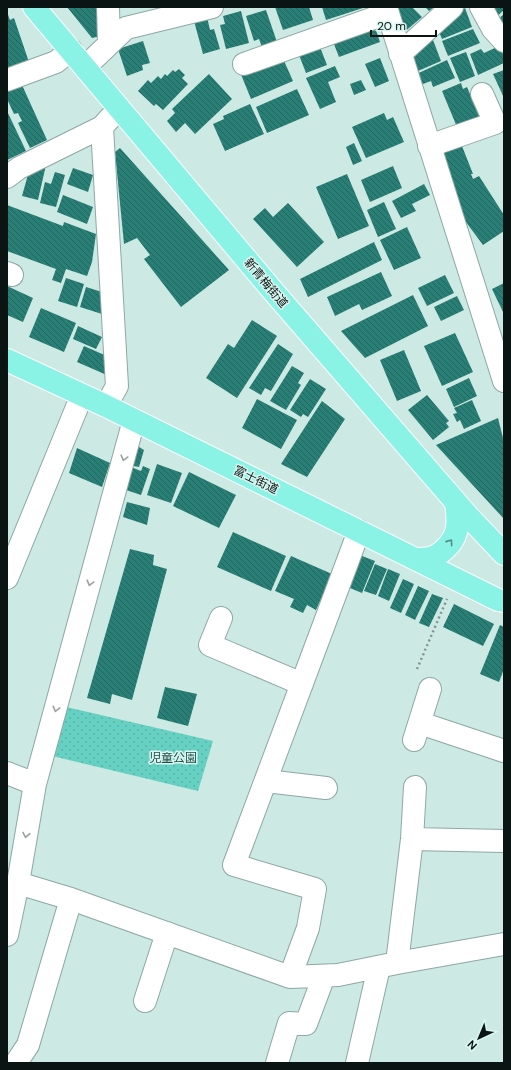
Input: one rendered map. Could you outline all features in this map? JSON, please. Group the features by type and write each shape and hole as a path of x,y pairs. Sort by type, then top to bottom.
{"main road":[{"name":"新青梅街道","path":"34,7 272,291 456,503 504,554"},
{"name":"富士街道","path":"7,360 106,406 498,600 504,601"},
{"path":"417,559 430,558 442,552 449,544 456,532 458,518 456,503"}],"street":[{"path":"108,7 109,44"},
{"path":"85,67 126,28 212,7"},
{"path":"400,54 452,7"},
{"path":"481,7 493,29 504,41"},
{"path":"244,64 387,10 429,146 497,337 504,381"},
{"path":"7,80 56,62 71,50"},
{"path":"429,146 495,123 482,94"},
{"path":"7,177 19,168 102,127 119,109"},
{"path":"102,127 117,386 106,406"},
{"path":"7,578 82,395"},
{"path":"7,935 18,883 35,784 134,420"},
{"path":"290,977 308,928 315,889 234,865 359,531"},
{"path":"221,618 210,645 302,684"},
{"path":"430,689 417,732 504,751"},
{"path":"7,772 35,784"},
{"path":"266,780 326,788"},
{"path":"357,1063 388,965 412,839 415,787"},
{"path":"412,839 504,840"},
{"path":"18,883 71,899 290,977 338,975 504,944"},
{"path":"16,1063 28,1045 71,899"},
{"path":"145,1001 167,933"},
{"path":"277,1063 289,1023 306,1024 324,976"}],"path":[{"path":"417,669 455,578"}],"green space":[{"name":"児童公園","path":"62,706 213,741 198,791 48,755"}],"building":[{"path":"67,7 97,7 101,36 92,38"},
{"path":"275,7 309,7 313,20 283,30"},
{"path":"322,7 366,7 326,20"},
{"path":"397,7 412,7 422,17 403,33"},
{"path":"425,7 434,7 429,11"},
{"path":"483,7 504,7 504,10 494,19"},
{"path":"465,8 472,27 442,39 438,30"},
{"path":"266,10 278,45 263,50 259,39 254,41 246,16"},
{"path":"241,11 249,43 226,49 220,25 225,24 223,16"},
{"path":"7,12 10,20 14,18 30,65 7,72"},
{"path":"504,14 504,31 496,21"},
{"path":"207,17 210,30 214,29 220,49 203,54 194,21"},
{"path":"374,24 380,42 339,57 332,39"},
{"path":"473,29 480,43 448,56 442,41"},
{"path":"433,40 441,61 411,74 405,61 414,58 412,53 415,49"},
{"path":"143,41 150,63 142,65 143,70 127,76 118,49"},
{"path":"318,42 327,65 306,73 299,55"},
{"path":"497,47 504,55 504,63 478,75 470,54 481,49 484,53"},
{"path":"466,52 475,76 460,82 450,58"},
{"path":"281,54 293,81 251,99 240,72"},
{"path":"380,58 389,81 375,87 365,64"},
{"path":"447,60 455,78 433,87 431,81 415,87 410,77"},
{"path":"335,66 340,77 328,82 336,102 320,109 306,78"},
{"path":"179,69 185,75 182,78 188,84 163,110 156,104 154,106 138,91 148,80 151,83 158,76 161,79 165,74 167,76 173,70 175,72"},
{"path":"504,70 504,98 493,74"},
{"path":"209,74 232,99 195,134 185,123 176,132 167,121 175,113 172,109"},
{"path":"361,80 366,90 354,95 350,84"},
{"path":"461,83 463,89 467,87 480,118 457,127 442,91"},
{"path":"22,85 47,140 30,148 18,123 22,121 18,113 14,114 7,99 7,92"},
{"path":"297,89 309,115 267,133 256,107"},
{"path":"250,104 264,134 225,151 213,124 224,119 223,116"},
{"path":"7,111 26,151 7,160"},
{"path":"384,113 387,120 393,117 404,142 366,158 352,127"},
{"path":"460,141 473,174 471,174 473,179 479,176 504,215 504,231 483,245 448,198 434,151"},
{"path":"354,143 362,161 353,165 346,147"},
{"path":"120,148 229,270 181,307 144,259 150,255 137,238 124,244 115,152"},
{"path":"46,165 38,200 22,196 29,171"},
{"path":"393,166 402,188 370,202 361,180"},
{"path":"73,168 93,175 88,192 67,184"},
{"path":"55,172 65,175 56,207 40,203 45,182 51,184"},
{"path":"347,174 369,226 338,239 316,187"},
{"path":"424,184 430,195 412,204 416,211 401,218 392,201"},
{"path":"63,195 93,207 87,224 57,212"},
{"path":"384,202 396,229 378,237 367,210"},
{"path":"288,203 324,242 297,267 253,219 265,208 273,217"},
{"path":"7,205 63,226 64,222 96,234 92,262 87,276 66,269 61,283 52,280 56,269 7,251"},
{"path":"407,227 421,258 394,270 380,240"},
{"path":"374,242 382,260 308,297 300,279"},
{"path":"381,272 392,296 362,310 359,304 335,316 327,297"},
{"path":"445,275 454,293 427,306 418,288"},
{"path":"66,278 84,284 77,307 58,301"},
{"path":"504,283 504,314 492,289"},
{"path":"7,286 33,298 23,322 7,315"},
{"path":"86,287 102,292 102,314 80,307"},
{"path":"413,295 428,326 365,358 341,331"},
{"path":"457,296 464,310 441,321 434,307"},
{"path":"41,308 76,323 64,352 29,337"},
{"path":"252,320 277,336 237,398 206,378 228,344 234,348"},
{"path":"78,326 102,337 96,349 73,339"},
{"path":"455,333 473,372 442,386 424,346"},
{"path":"278,344 293,354 271,391 265,388 261,395 249,388"},
{"path":"84,346 109,357 109,376 77,362"},
{"path":"404,350 421,391 397,401 380,360"},
{"path":"292,366 304,373 298,383 301,385 286,410 270,401"},
{"path":"469,378 477,396 454,407 446,389"},
{"path":"310,379 326,389 308,417 303,414 301,417 290,410"},
{"path":"427,395 449,421 446,423 449,427 433,440 408,410"},
{"path":"257,399 297,420 281,449 242,428"},
{"path":"472,400 481,421 464,429 460,420 457,422 453,414 457,413 454,408"},
{"path":"322,401 345,419 307,477 281,464"},
{"path":"498,418 504,442 504,519 436,445"},
{"path":"134,444 144,450 139,467 129,465"},
{"path":"77,448 110,463 102,487 69,473"},
{"path":"157,464 182,473 171,503 147,495"},
{"path":"143,466 150,469 141,495 123,489 131,467 141,471"},
{"path":"189,472 236,495 219,528 173,506"},
{"path":"127,502 150,508 147,525 123,517"},
{"path":"233,532 286,556 271,591 217,567"},
{"path":"130,549 154,555 153,565 167,569 132,700 112,694 110,704 87,698"},
{"path":"357,554 375,561 362,593 345,586"},
{"path":"291,556 332,574 316,610 307,605 303,613 290,607 294,599 275,591"},
{"path":"375,564 387,569 376,595 364,591"},
{"path":"388,569 400,574 389,601 378,596"},
{"path":"403,579 414,584 401,613 390,608"},
{"path":"418,586 429,591 415,620 405,615"},
{"path":"432,594 443,598 429,627 419,623"},
{"path":"454,604 494,624 483,646 443,627"},
{"path":"500,625 504,627 504,669 499,682 480,674"},
{"path":"165,687 197,694 188,726 157,718"}]}
